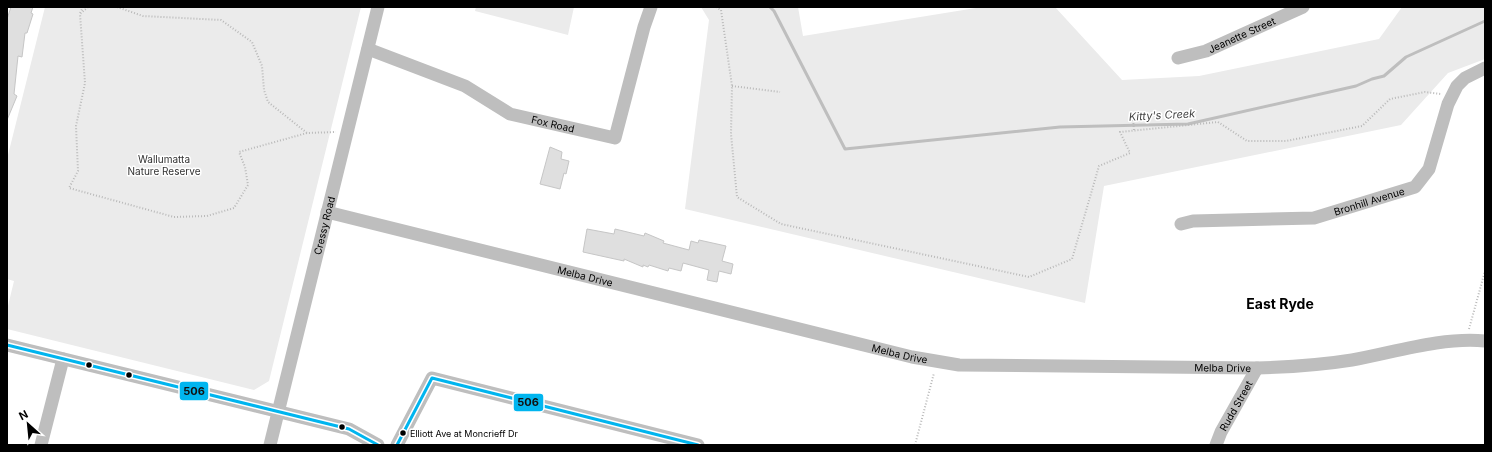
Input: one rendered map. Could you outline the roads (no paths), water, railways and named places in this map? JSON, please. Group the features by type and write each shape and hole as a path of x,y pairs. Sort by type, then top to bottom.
{"street":[{"name":"Cressy Road","path":"270,445 378,7"},
{"name":"Fox Road","path":"368,49 465,86 510,114 615,138 644,27 651,7"},
{"name":"Jeanette Street","path":"1178,58 1206,51 1303,7"},
{"name":"Bronhill Avenue","path":"1180,224 1192,221 1314,218 1415,187 1430,169 1452,95 1457,86 1465,78 1485,68"},
{"name":"Melba Drive","path":"327,212 937,362 982,366 1258,368 1336,362 1448,342 1466,340 1485,341"},
{"path":"7,345 349,429 378,445"},
{"path":"41,445 63,359"},
{"name":"Rudd Street","path":"1216,445 1224,426 1258,368"},
{"path":"397,445 432,378 698,445"}],"waterway":[{"name":"Kitty's Creek","path":"770,7 774,11 845,149 1060,127 1188,124 1356,86 1372,79 1384,76 1406,57 1485,21"}],"place":[{"name":"Elliott Ave at Moncrieff Dr","path":"403,433"}],"district":[{"name":"East Ryde","path":"1280,303"}],"park label":[{"name":"Wallumatta Nature Reserve","path":"164,164"}]}
